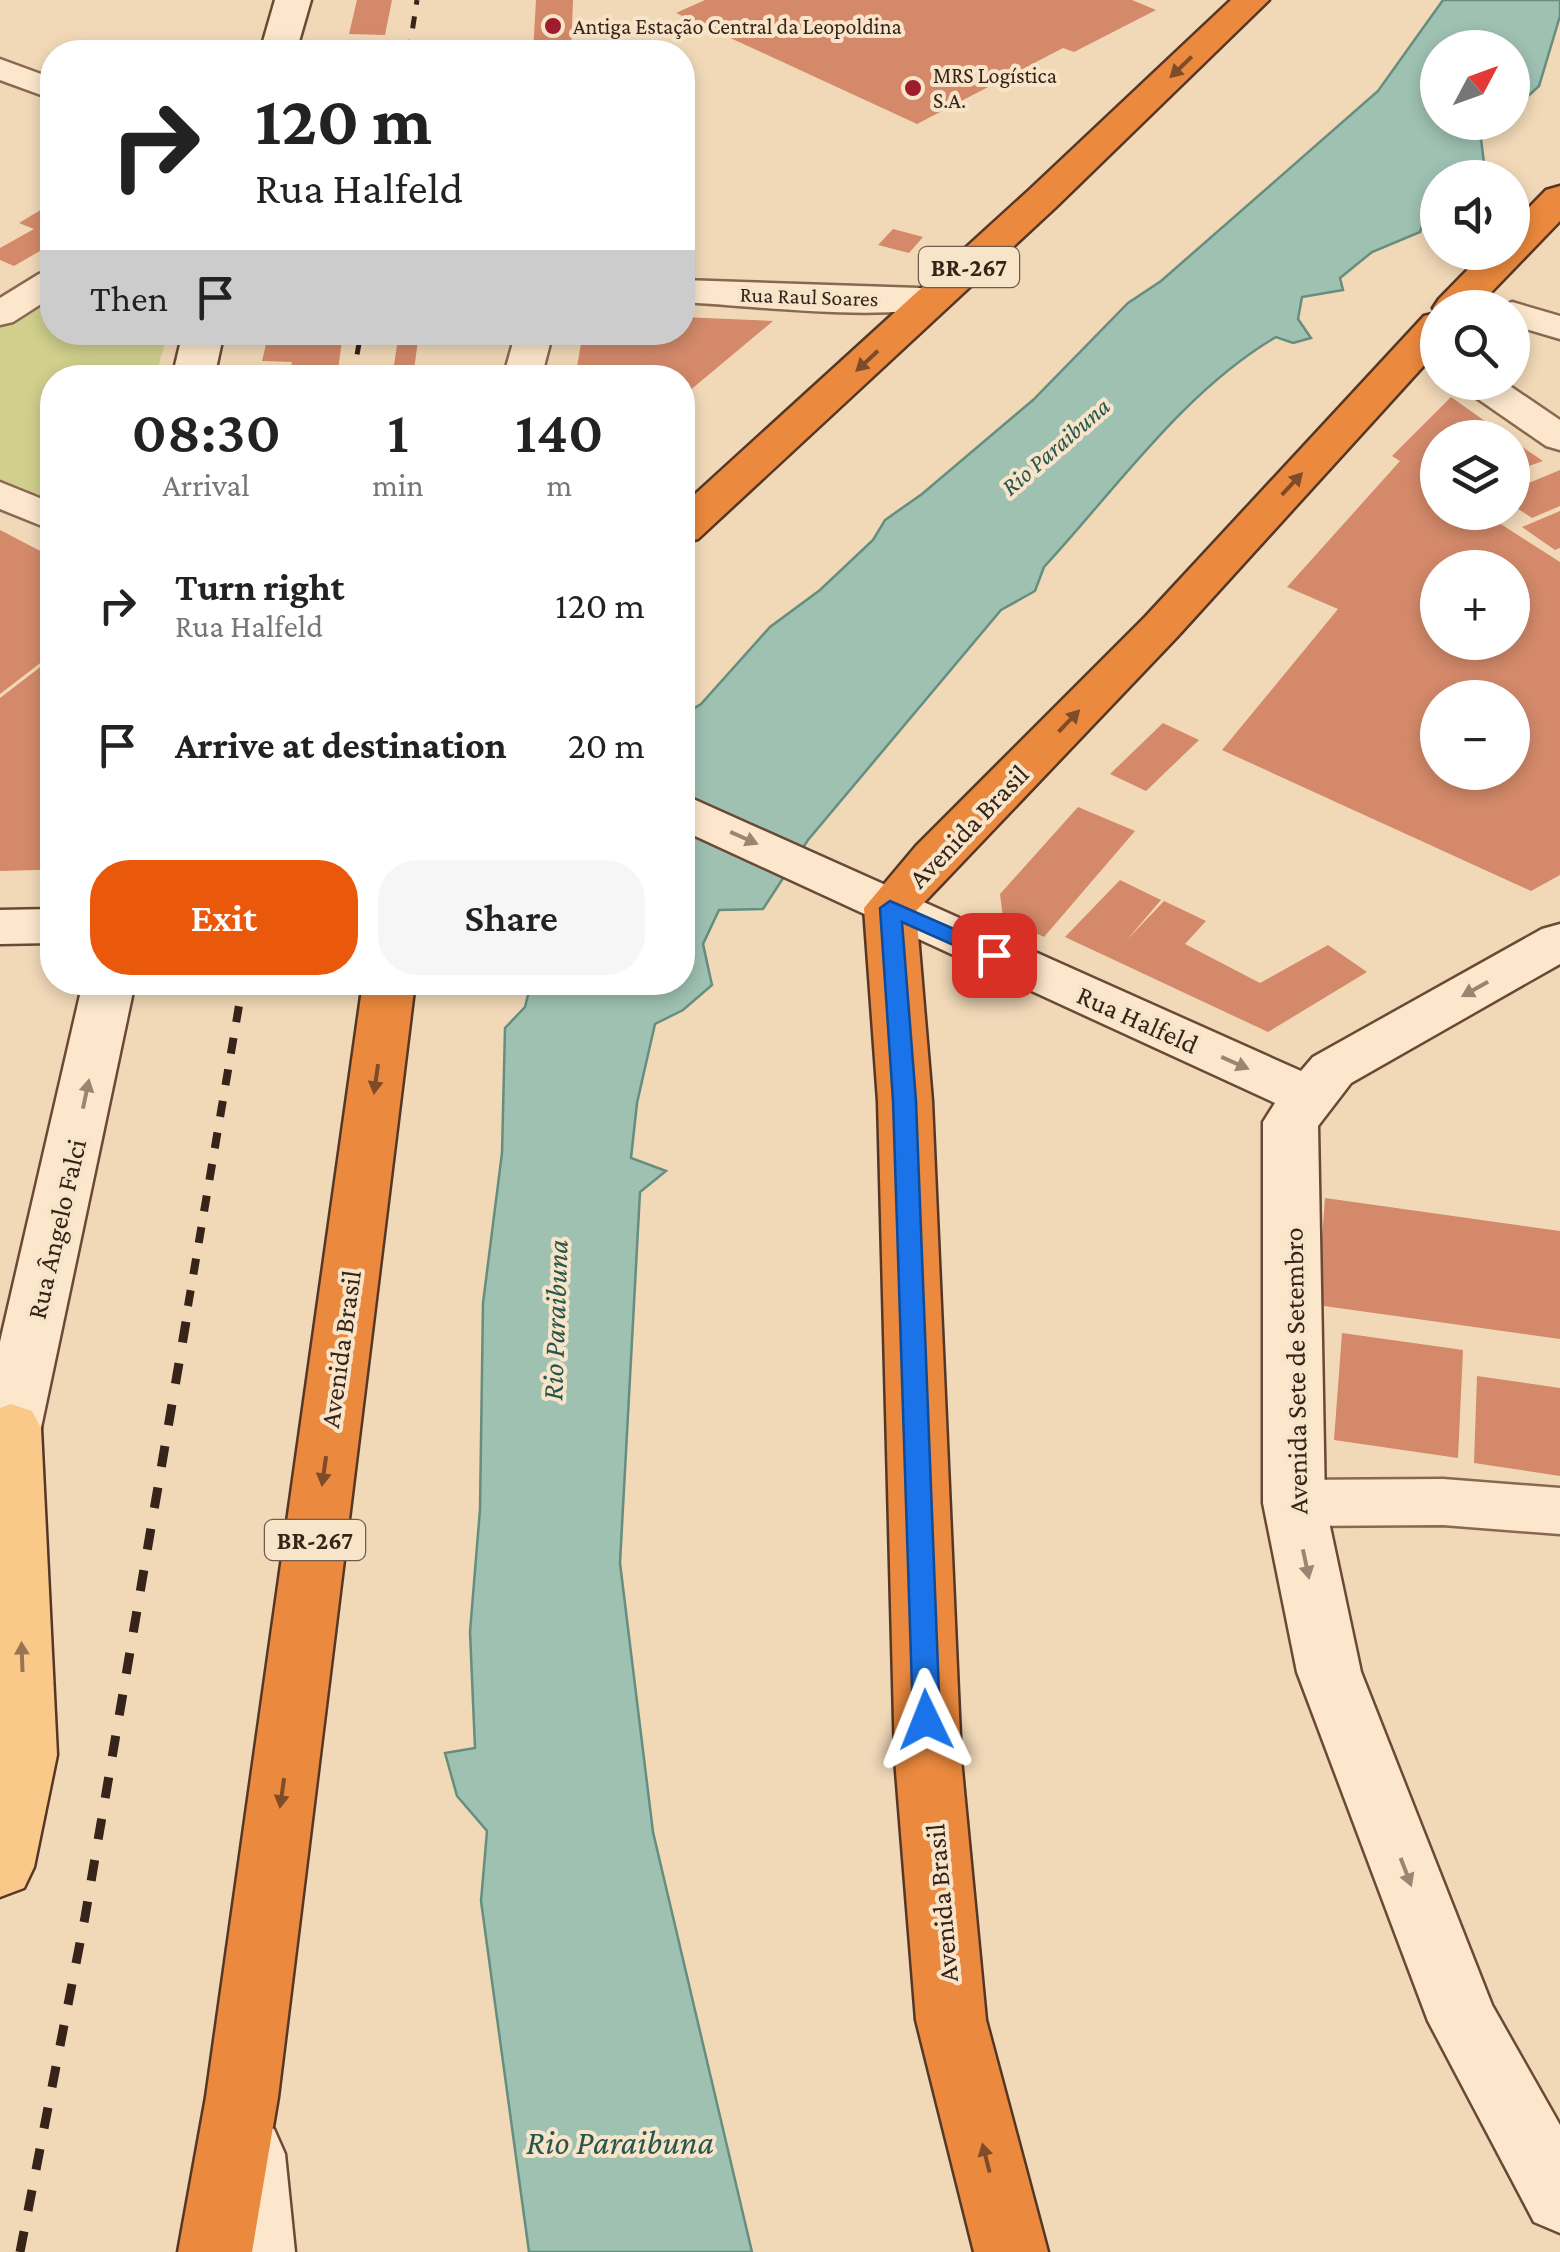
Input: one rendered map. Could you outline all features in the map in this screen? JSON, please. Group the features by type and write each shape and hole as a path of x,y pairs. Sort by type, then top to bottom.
{"highway":[{"name":"BR-267","path":"695,518 1252,0"},
{"name":"Avenida Brasil","path":"1480,290 1535,229"},
{"name":"Avenida Brasil","path":"1011,2252 951,2020 928,1759 905,1101 890,908 1420,356"},
{"name":"Avenida Brasil","path":"242,2097 387,995"},
{"name":"BR-267","path":"215,2252 242,2097"}],"main road":[{"path":"0,1867 24,1754 6,1452"}],"street":[{"path":"281,40 293,0"},
{"path":"0,69 40,84"},
{"path":"0,314 40,289"},
{"name":"Rua Raul Soares","path":"695,291 873,300 936,297"},
{"path":"1530,319 1560,328"},
{"path":"1504,400 1560,438"},
{"path":"0,494 40,512"},
{"name":"Rua Halfeld","path":"695,816 1308,1096"},
{"path":"0,927 40,926"},
{"name":"Avenida Sete de Setembro","path":"1560,941 1332,1070 1290,1122 1294,1503 1328,1672 1463,2021 1560,2197"},
{"name":"Rua Ângelo Falci","path":"6,1452 106,995"},
{"path":"1294,1503 1443,1502 1560,1511"},
{"name":"Avenida Brasil","path":"242,2097 258,2252"}],"shaded area":[{"path":"40,297 40,345 164,345 159,365 40,365 40,505 0,487 0,322"}],"water":[{"name":"Rio Paraibuna","path":"1443,0 1560,0 1560,16 1539,86 1530,94 1530,30 1422,30"},
{"name":"Rio Paraibuna","path":"1420,32 1420,140 1481,140 1484,160 1420,160 1420,232 1372,252 1340,278 1343,290 1302,297 1298,319 1311,338 1293,343 1276,337 1211,385 1152,443 1044,567 1035,591 1001,610 808,840 763,909 719,910 703,944 712,985 683,1010 655,1024 637,1103 631,1158 666,1171 640,1192 620,1563 653,1832 752,2252 529,2252 481,1901 487,1831 457,1796 445,1753 475,1748 470,1632 480,1509 483,1303 502,1153 505,1028 525,1007 528,995 695,995 695,708 770,627 820,590 873,540 885,520 922,494 1033,400 1128,303 1161,281 1378,91"}],"building":[{"path":"357,0 392,0 385,35 349,34"},
{"name":"Antiga Estação Central da Leopoldina","path":"536,0 573,0 571,40 534,40"},
{"name":"MRS Logística S.A.","path":"705,0 1132,0 1156,10 1074,52 1063,48 917,124 676,13"},
{"path":"40,210 40,251 14,266 0,260 0,248 34,229 19,223"},
{"path":"893,229 923,237 909,253 878,245"},
{"path":"695,318 773,321 695,386 695,365 577,365 581,345 695,345"},
{"path":"266,345 341,345 339,365 262,361"},
{"path":"397,345 417,345 415,365 394,365"},
{"path":"1448,400 1455,400 1484,420 1428,420"},
{"path":"1420,428 1420,530 1510,530 1560,562 1560,875 1531,891 1222,750 1338,609 1287,587 1400,461 1392,456"},
{"path":"1530,452 1543,461 1530,466"},
{"path":"1560,470 1560,506 1530,517 1530,482"},
{"path":"1560,511 1560,548 1555,550 1526,530 1530,530 1530,524"},
{"path":"0,530 40,551 40,663 0,694"},
{"path":"40,667 39,870 0,871 0,698"},
{"path":"1163,723 1199,740 1146,791 1110,774"},
{"path":"1078,807 1135,831 1044,937 1003,918 1000,894"},
{"path":"1120,880 1161,900 1126,941 1164,901 1206,921 1185,944 1260,983 1328,945 1367,972 1268,1032 1065,937"},
{"path":"1325,1198 1560,1231 1560,1339 1317,1305"},
{"path":"1342,1333 1463,1350 1458,1458 1334,1440"},
{"path":"1477,1376 1560,1388 1560,1476 1474,1463"}],"railway":[{"path":"411,40 417,0"},
{"path":"355,365 359,345"},
{"path":"188,1306 241,995"},
{"path":"20,2252 85,1917 189,1304"}],"place":[{"name":"Antiga Estação Central da Leopoldina","path":"553,26"},
{"name":"MRS Logística S.A.","path":"913,88"}],"route":[{"path":"926,1720 905,1101 890,908 994,955"}]}
